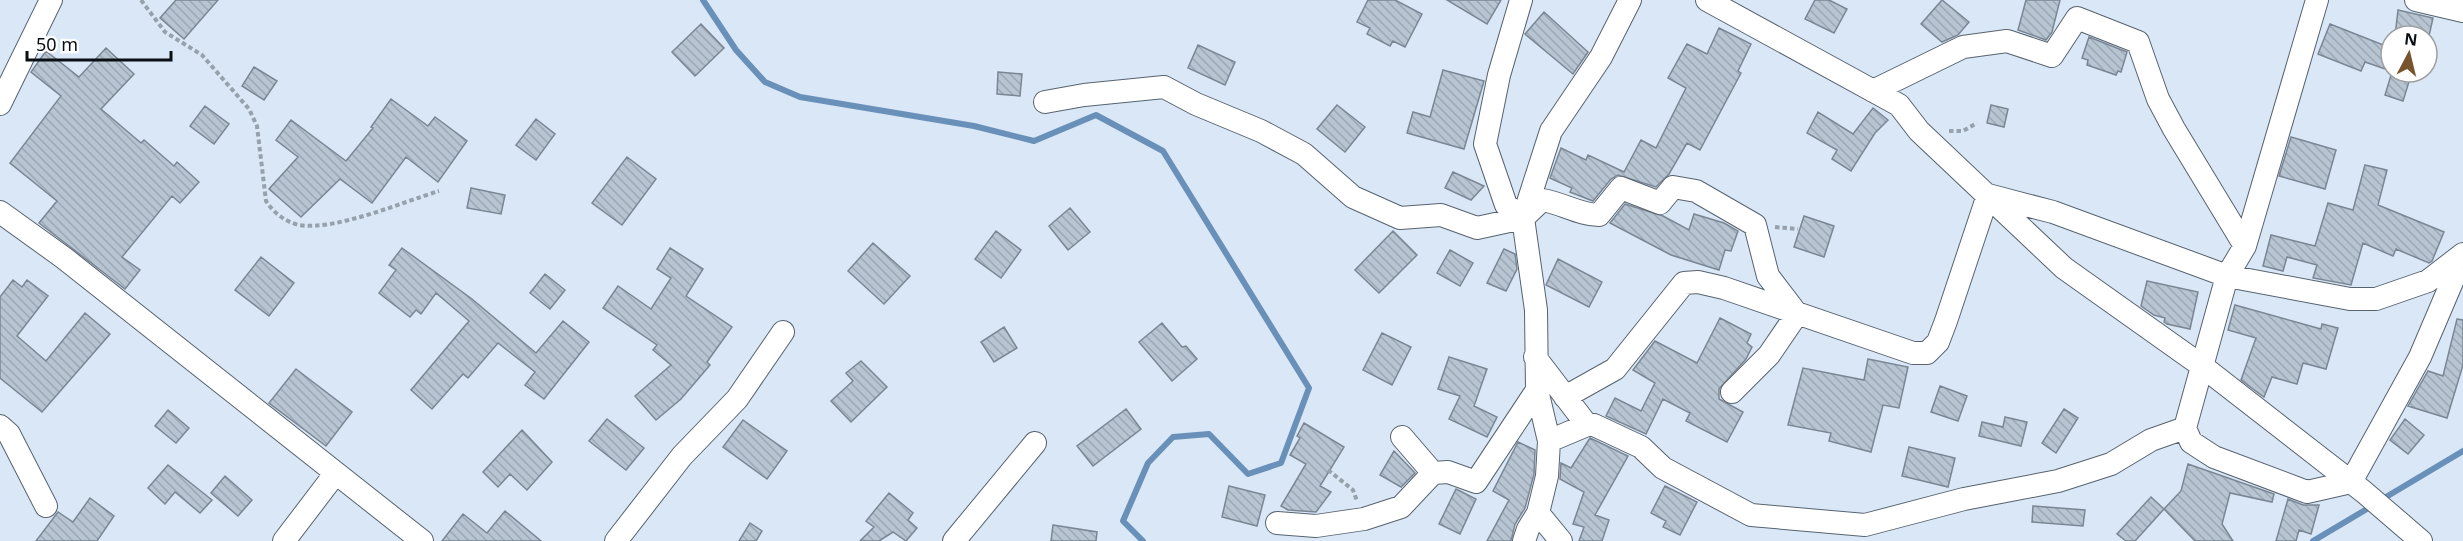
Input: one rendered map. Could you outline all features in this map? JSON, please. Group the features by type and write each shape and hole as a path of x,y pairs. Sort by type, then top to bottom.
{"street":[{"path":"0,104 51,0"},
{"path":"1521,0 1499,75 1485,144 1506,205 1524,218"},
{"path":"1524,541 1538,513 1547,476 1549,441 1537,390 1536,310 1524,218 1551,131 1601,57 1630,0"},
{"path":"1707,0 1899,105 1918,131 2064,268 2202,366 2358,487 2419,540"},
{"path":"2317,0 2245,246 2227,276 2185,428 2192,442 2214,457 2307,492 2358,487"},
{"path":"2416,0 2463,11"},
{"path":"1873,91 1963,47 2007,41 2052,56 2077,18 2138,42 2158,99 2245,246"},
{"path":"1045,102 1084,95 1164,87 1196,104 1261,130 1304,154 1353,197 1401,218 1441,215 1477,228 1524,218 1542,200 1563,204 1587,215 1599,215 1621,188 1660,203 1673,187 1696,191 1755,225 1768,276 1797,314"},
{"path":"1988,195 2053,212 2227,276 2350,299 2376,299 2428,281 2463,255"},
{"path":"1565,397 1615,369 1684,283 1698,282 1724,288 1913,353 1927,353 1938,342 1988,195"},
{"path":"0,212 64,258 422,541"},
{"path":"2358,487 2420,357 2463,255"},
{"path":"1732,392 1769,355 1797,314"},
{"path":"616,541 682,456 737,399 783,333"},
{"path":"1535,357 1587,425"},
{"path":"1276,523 1317,526 1364,519 1401,507 1433,473 1448,472 1476,482 1537,390"},
{"path":"1549,441 1587,425 1594,425 1641,447 1663,468 1751,515 1865,525 1964,499 2058,481 2111,464 2151,440 2185,428"},
{"path":"0,426 9,434 46,506"},
{"path":"1402,437 1433,473"},
{"path":"954,541 1035,443"},
{"path":"284,541 335,474"},
{"path":"1538,513 1561,541"}],"path":[{"path":"141,0 165,32 202,55 249,109 257,126 266,201 272,211 297,225 330,224 439,191"},
{"path":"1328,470 1353,490 1364,519"}],"building":[{"path":"176,0 218,0 184,39 160,18"},
{"path":"1368,0 1395,0 1422,14 1405,47 1393,41 1390,46 1367,34 1370,28 1357,22"},
{"path":"1447,0 1501,0 1487,24"},
{"path":"1815,0 1829,0 1847,9 1834,33 1805,19"},
{"path":"1942,0 1969,22 1958,35 1942,42 1921,24"},
{"path":"2026,0 2060,0 2052,32 2046,40 2018,30"},
{"path":"2398,10 2433,18 2432,24 2396,24"},
{"path":"1544,12 1588,52 1573,74 1525,34"},
{"path":"701,24 724,48 695,76 672,52"},
{"path":"2330,24 2379,43 2379,67 2365,62 2361,71 2318,54"},
{"path":"1719,28 1751,44 1738,71 1741,73 1700,150 1687,143 1669,174 1656,187 1618,175 1611,179 1593,201 1570,192 1572,188 1550,178 1561,148 1586,160 1588,155 1624,172 1641,140 1656,148 1686,88 1668,78 1687,44 1707,54"},
{"path":"2089,37 2127,52 2121,72 2118,71 2116,75 2087,65 2088,60 2082,58"},
{"path":"1198,45 1235,62 1225,85 1188,68"},
{"path":"106,48 134,74 101,109 141,143 144,140 174,166 177,162 199,182 180,203 172,196 122,257 140,270 125,289 39,223 57,201 10,163 61,96 31,72 46,51 79,77"},
{"path":"254,67 277,81 264,100 242,86"},
{"path":"1443,70 1484,81 1464,149 1407,133 1413,112 1430,117"},
{"path":"998,72 1022,74 1020,96 997,94"},
{"path":"2388,84 2408,84 2403,101 2385,95"},
{"path":"391,99 428,126 435,117 467,141 438,182 406,157 372,203 340,179 301,217 269,189 298,157 276,140 291,120 346,161 373,128 371,127"},
{"path":"1337,105 1365,127 1345,152 1317,129"},
{"path":"1991,105 2008,109 2004,127 1987,123"},
{"path":"205,106 229,124 214,144 190,126"},
{"path":"1873,108 1888,120 1875,133 1851,171 1832,159 1837,150 1807,133 1818,112 1853,134"},
{"path":"536,119 555,134 536,160 516,145"},
{"path":"2291,137 2336,150 2325,189 2279,176"},
{"path":"627,157 656,179 622,225 592,203"},
{"path":"2365,165 2387,170 2378,205 2444,232 2432,261 2429,263 2396,249 2393,256 2363,243 2351,285 2313,278 2317,265 2287,257 2283,271 2263,266 2271,235 2315,246 2328,203 2353,210"},
{"path":"1453,172 1484,186 1471,200 1445,188"},
{"path":"471,188 505,195 501,214 467,208"},
{"path":"1625,204 1663,216 1689,230 1694,214 1724,223 1738,231 1731,251 1725,250 1719,270 1671,255 1610,223"},
{"path":"1070,208 1090,232 1068,250 1049,226"},
{"path":"1804,216 1834,226 1824,257 1794,247"},
{"path":"996,231 1021,250 1001,278 975,259"},
{"path":"1393,231 1417,255 1379,293 1355,270"},
{"path":"873,243 910,276 884,304 848,271"},
{"path":"402,248 472,299 536,353 563,321 589,342 544,399 525,385 535,372 498,343 468,378 463,374 432,409 411,390 469,321 436,293 421,314 416,310 410,317 379,293 396,270 389,265"},
{"path":"670,248 703,269 686,296 732,327 707,362 710,365 681,399 656,420 635,396 671,365 653,350 657,345 603,308 618,286 651,309 671,278 657,269"},
{"path":"1504,249 1515,254 1517,269 1506,291 1487,283"},
{"path":"1450,250 1473,263 1460,286 1437,273"},
{"path":"261,257 294,283 269,316 235,290"},
{"path":"1558,259 1602,282 1589,307 1546,285"},
{"path":"545,274 565,290 550,309 530,293"},
{"path":"13,280 22,287 27,280 48,296 17,336 46,361 85,313 110,334 42,412 0,378 0,297"},
{"path":"2147,281 2198,292 2190,329 2167,324 2164,322 2165,318 2154,315 2141,306"},
{"path":"2235,305 2321,329 2322,324 2338,328 2326,369 2303,363 2297,384 2272,377 2264,397 2241,380 2256,338 2228,330"},
{"path":"1720,318 1751,334 1747,343 1752,347 1746,359 1719,389 1719,399 1743,412 1727,442 1686,421 1690,413 1663,399 1646,434 1606,416 1615,398 1641,411 1655,383 1633,370 1655,341 1697,363"},
{"path":"2457,319 2463,320 2463,365 2447,418 2408,406 2428,371 2443,376"},
{"path":"1162,323 1182,347 1186,346 1197,359 1172,381 1139,342"},
{"path":"1004,327 1017,348 994,362 981,342"},
{"path":"1382,333 1411,347 1392,385 1363,370"},
{"path":"1449,357 1487,369 1474,406 1497,417 1487,437 1449,419 1460,396 1438,389"},
{"path":"1868,359 1908,367 1899,408 1883,405 1871,452 1829,441 1831,433 1788,425 1803,368 1864,380"},
{"path":"861,361 887,387 851,422 831,401 853,381 846,373"},
{"path":"296,369 352,412 326,446 269,403"},
{"path":"1940,386 1967,396 1958,421 1931,412"},
{"path":"1126,409 1141,429 1093,466 1077,446"},
{"path":"2064,409 2078,418 2056,453 2042,443"},
{"path":"168,410 189,428 176,443 155,426"},
{"path":"2005,417 2027,422 2021,446 1979,436 1982,422 2003,427"},
{"path":"607,419 644,448 626,470 589,441"},
{"path":"2405,419 2424,435 2408,454 2390,440"},
{"path":"743,420 787,451 767,479 723,447"},
{"path":"1304,423 1344,447 1320,486 1331,492 1316,512 1288,510 1281,506 1306,464 1290,455 1300,438 1297,436"},
{"path":"522,430 552,462 527,490 510,474 498,487 483,472"},
{"path":"1590,438 1628,456 1595,515 1609,520 1602,541 1579,541 1584,527 1573,524 1584,492 1560,479 1561,463 1571,468"},
{"path":"1518,442 1535,450 1534,474 1525,508 1515,524 1511,541 1487,541 1509,500 1493,491"},
{"path":"1909,447 1955,458 1948,487 1902,476"},
{"path":"1394,451 1415,473 1401,487 1380,475"},
{"path":"2188,464 2274,494 2272,502 2230,493 2222,524 2233,541 2195,541 2164,509 2181,491"},
{"path":"168,465 212,500 200,513 175,492 165,504 148,488"},
{"path":"225,476 252,500 238,516 211,493"},
{"path":"1229,486 1265,495 1257,526 1222,517"},
{"path":"1665,486 1697,502 1680,535 1663,527 1666,521 1651,513"},
{"path":"1456,489 1476,499 1460,534 1439,524"},
{"path":"889,493 913,513 908,520 917,528 906,541 893,532 879,541 860,541 874,527 866,521"},
{"path":"2151,497 2164,509 2135,541 2126,541 2117,534"},
{"path":"90,498 114,516 97,541 36,541 58,512 73,522"},
{"path":"2288,499 2303,505 2319,505 2311,534 2299,530 2296,541 2276,541"},
{"path":"2033,506 2085,510 2083,526 2032,522"},
{"path":"505,511 541,541 442,541 463,514 487,533"},
{"path":"750,523 762,531 756,541 739,541"},
{"path":"1053,525 1097,532 1096,541 1051,541"}],"waterway":[{"path":"703,0 736,50 765,82 800,97 974,126 1034,141 1096,115 1163,151 1309,388 1281,463 1248,474 1209,434 1173,437 1148,463 1123,521 1143,541"},
{"path":"2381,500 2463,451"},
{"path":"2313,541 2372,506"}]}
